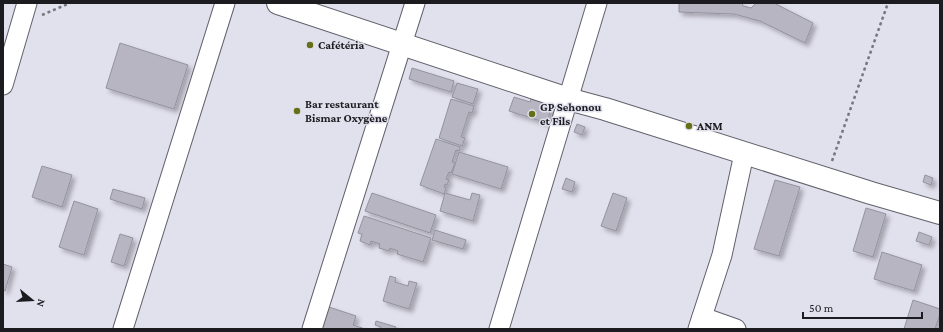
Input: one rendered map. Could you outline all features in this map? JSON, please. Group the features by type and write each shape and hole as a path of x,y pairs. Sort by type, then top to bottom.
{"street":[{"path":"3,85 27,3"},
{"path":"122,329 225,3"},
{"path":"278,3 568,99 605,109 744,154 940,214"},
{"path":"312,329 415,3"},
{"path":"499,329 597,3"},
{"path":"736,329 700,323 722,255 744,154"}],"path":[{"path":"826,179 888,3"}],"building":[{"path":"679,3 742,3 743,6 751,8 756,3 774,3 813,23 805,43 760,21 734,14 679,12"},
{"path":"120,43 188,65 174,109 106,88"},
{"path":"412,68 454,81 451,92 409,79"},
{"path":"457,83 478,89 473,104 452,97"},
{"path":"514,97 530,102 531,99 542,102 541,105 551,108 547,123 509,111"},
{"path":"451,99 474,106 472,113 469,112 461,137 465,138 462,146 439,138"},
{"path":"577,124 585,127 582,135 574,132"},
{"path":"436,139 460,147 459,151 456,150 452,162 455,163 451,173 449,172 446,179 449,180 447,185 445,184 444,187 446,188 444,194 420,185"},
{"path":"459,152 508,167 501,189 452,174"},
{"path":"42,166 72,175 62,207 32,197"},
{"path":"925,175 933,178 931,185 923,182"},
{"path":"566,178 575,182 572,192 562,189"},
{"path":"775,180 800,187 779,256 754,249"},
{"path":"113,189 145,198 142,209 110,199"},
{"path":"372,193 436,215 430,233 365,211"},
{"path":"445,193 470,200 472,193 480,195 473,221 440,211"},
{"path":"613,193 627,198 616,231 601,226"},
{"path":"74,201 98,209 84,255 59,247"},
{"path":"866,208 886,214 873,257 853,251"},
{"path":"364,216 431,238 423,262 397,254 398,251 390,248 389,251 379,248 380,244 371,241 370,245 360,241 362,234 358,233"},
{"path":"435,230 466,240 463,249 432,240"},
{"path":"919,232 932,237 929,245 916,241"},
{"path":"120,234 133,238 124,266 111,262"},
{"path":"882,252 922,265 914,291 874,279"},
{"path":"3,264 12,267 5,291 3,290"},
{"path":"390,276 396,278 395,282 408,286 409,281 417,283 409,309 383,301"},
{"path":"913,300 940,309 940,314 935,329 904,329"},
{"path":"329,307 356,316 353,325 365,329 321,329"},
{"path":"376,321 396,327 395,329 380,329 381,327 375,325"}],"place":[{"name":"Cafétéria","path":"310,45"},
{"name":"Bar restaurant Bismar Oxygène","path":"297,111"},
{"name":"GP Sehonou et Fils","path":"532,114"},
{"name":"ANM","path":"689,126"}]}
